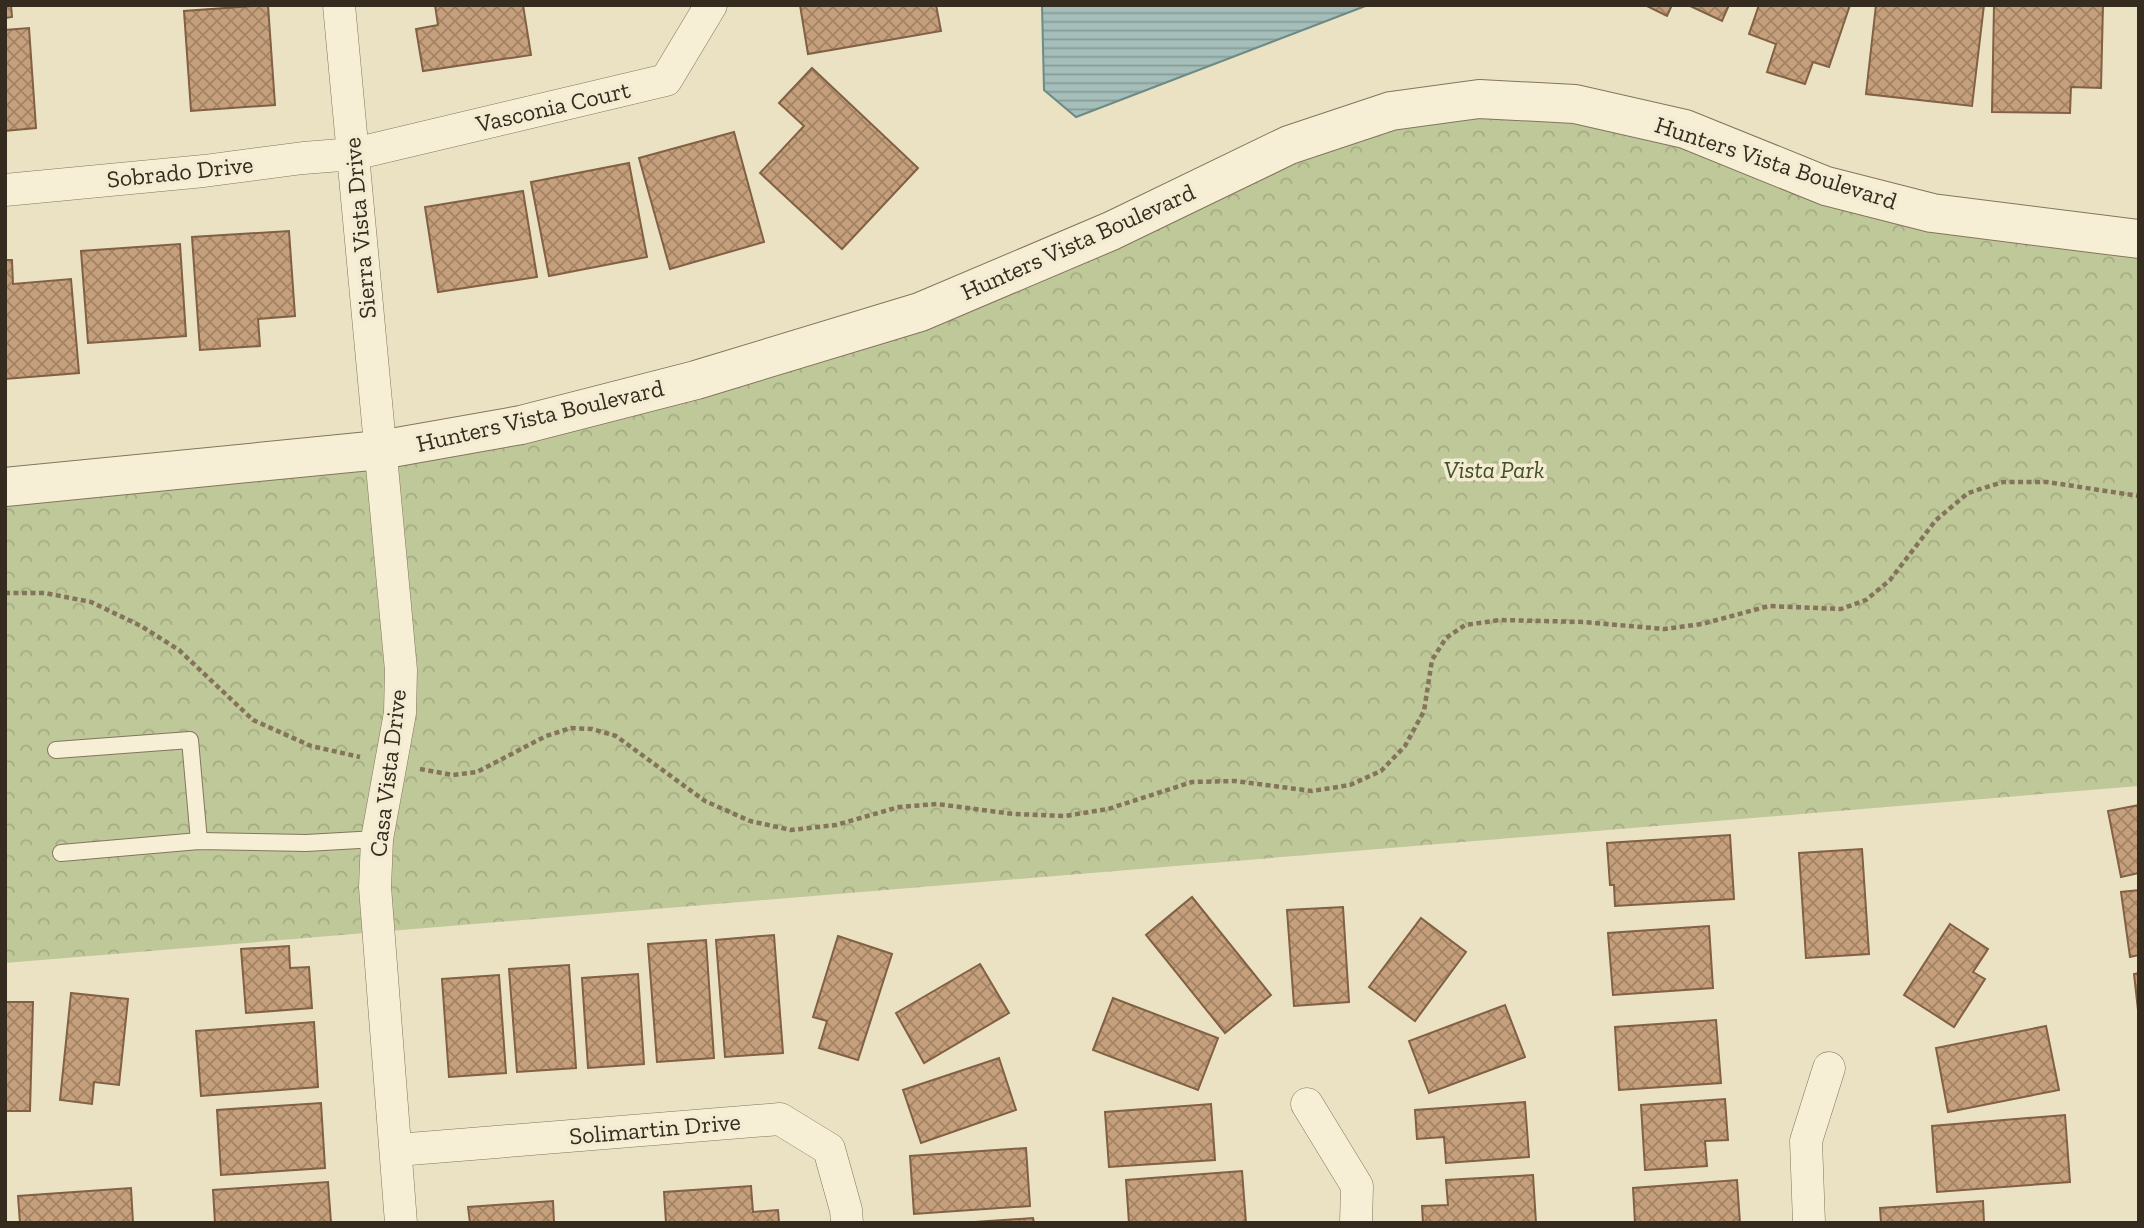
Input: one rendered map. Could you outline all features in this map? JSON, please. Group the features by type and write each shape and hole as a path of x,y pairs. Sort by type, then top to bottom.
{"street":[{"name":"Sierra Vista Drive","path":"339,5 355,154 380,450"},
{"name":"Vasconia Court","path":"355,154 666,80 711,5"},
{"name":"Hunters Vista Boulevard","path":"5,487 380,450 521,425 696,380 920,312 1111,231 1289,145 1391,111 1479,99 1575,104 1685,129 1826,186 1932,213 2139,239"},
{"name":"Sobrado Drive","path":"5,190 355,154"},
{"name":"Casa Vista Drive","path":"380,450 401,670 400,713 377,839 375,887 401,1223"},
{"path":"1809,1223 1806,1141 1829,1068"},
{"path":"1307,1104 1357,1186 1356,1223"},
{"name":"Solimartin Drive","path":"397,1150 780,1119 829,1149 846,1210 847,1223"}],"lane":[{"path":"55,750 190,740 199,841"},
{"path":"61,853 199,841 306,843 377,839"}],"path":[{"path":"5,593 45,593 91,602 141,626 178,650 253,720 311,746 453,775 477,772 546,736 570,728 592,729 617,736 705,801 750,821 790,830 835,825 899,807 937,804 1013,814 1065,816 1108,809 1192,782 1235,781 1312,791 1350,785 1381,771 1405,746 1424,711 1432,660 1446,638 1465,625 1512,620 1584,622 1664,629 1702,624 1769,606 1840,609 1866,600 1889,580 1936,520 1968,493 2003,482 2047,482 2139,496"}],"green space":[{"name":"Vista Park","path":"1575,104 1826,186 2139,239 2139,786 5,963 5,487 380,450 920,312 1289,145"}],"water":[{"path":"1042,5 1368,5 1076,117 1044,90"}],"building":[{"path":"5,5 11,5 12,17 5,18"},
{"path":"268,5 275,105 191,111 184,11"},
{"path":"435,5 523,5 531,55 423,71 416,29 438,25"},
{"path":"800,5 936,5 941,31 808,54"},
{"path":"1645,5 1672,5 1667,16"},
{"path":"1688,5 1729,5 1722,21"},
{"path":"1759,5 1850,5 1829,67 1813,62 1805,84 1767,72 1776,44 1749,34"},
{"path":"1876,5 1984,5 1972,106 1866,94"},
{"path":"1994,5 2103,5 2101,88 2071,87 2070,113 1992,112"},
{"path":"29,28 36,128 5,131 5,30"},
{"path":"812,68 918,168 842,249 760,173 804,126 779,103"},
{"path":"734,132 764,242 670,269 639,158"},
{"path":"629,163 647,257 549,276 531,182"},
{"path":"523,191 537,277 438,292 425,207"},
{"path":"289,231 295,316 258,319 260,346 200,350 192,237"},
{"path":"180,244 186,336 88,343 81,251"},
{"path":"5,260 12,260 13,284 71,279 79,373 5,379"},
{"path":"2139,805 2139,873 2121,877 2108,811"},
{"path":"1730,835 1734,899 1615,906 1614,885 1610,885 1607,843"},
{"path":"1862,849 1869,954 1806,958 1799,853"},
{"path":"2139,890 2139,955 2130,957 2121,892"},
{"path":"1192,897 1271,995 1225,1033 1146,935"},
{"path":"1343,907 1349,1002 1294,1006 1287,910"},
{"path":"1421,918 1466,952 1415,1021 1369,987"},
{"path":"1950,924 1988,949 1973,972 1985,979 1954,1027 1904,995"},
{"path":"1709,926 1713,988 1613,995 1608,933"},
{"path":"774,935 783,1053 725,1057 716,940"},
{"path":"838,936 892,954 858,1060 819,1048 827,1021 813,1017"},
{"path":"706,940 714,1058 657,1062 648,944"},
{"path":"289,946 290,968 309,967 312,1008 246,1013 241,949"},
{"path":"980,964 1009,1013 924,1063 896,1013"},
{"path":"569,965 576,1068 517,1072 509,969"},
{"path":"2139,973 2139,1019 2134,974"},
{"path":"638,974 644,1064 588,1068 582,978"},
{"path":"499,975 506,1073 449,1077 442,979"},
{"path":"71,993 128,999 119,1085 94,1082 92,1104 60,1100"},
{"path":"1113,998 1218,1038 1198,1090 1093,1050"},
{"path":"5,1002 33,1002 30,1111 5,1111"},
{"path":"1505,1005 1525,1057 1429,1093 1409,1041"},
{"path":"1716,1020 1721,1083 1619,1090 1615,1027"},
{"path":"314,1022 318,1087 201,1096 196,1031"},
{"path":"2046,1026 2059,1090 1948,1112 1936,1048"},
{"path":"999,1058 1016,1110 921,1143 903,1090"},
{"path":"1725,1099 1728,1140 1705,1141 1707,1166 1645,1170 1641,1105"},
{"path":"1525,1102 1529,1157 1446,1163 1444,1137 1417,1139 1415,1110"},
{"path":"321,1103 325,1168 221,1175 217,1110"},
{"path":"1211,1104 1215,1160 1109,1167 1105,1112"},
{"path":"2065,1115 2070,1182 1937,1192 1932,1126"},
{"path":"1026,1148 1030,1206 914,1214 910,1156"},
{"path":"1242,1171 1246,1223 1129,1223 1126,1180"},
{"path":"1533,1175 1536,1223 1423,1223 1422,1206 1448,1205 1446,1180"},
{"path":"1737,1180 1740,1223 1635,1223 1633,1188"},
{"path":"328,1182 331,1223 215,1223 213,1190"},
{"path":"751,1186 753,1212 778,1210 779,1223 666,1223 664,1192"},
{"path":"131,1188 133,1223 20,1223 18,1196"},
{"path":"553,1201 554,1223 470,1223 468,1207"},
{"path":"1983,1201 1984,1223 1881,1223 1880,1208"},
{"path":"1033,1218 1034,1223 960,1223"}]}
